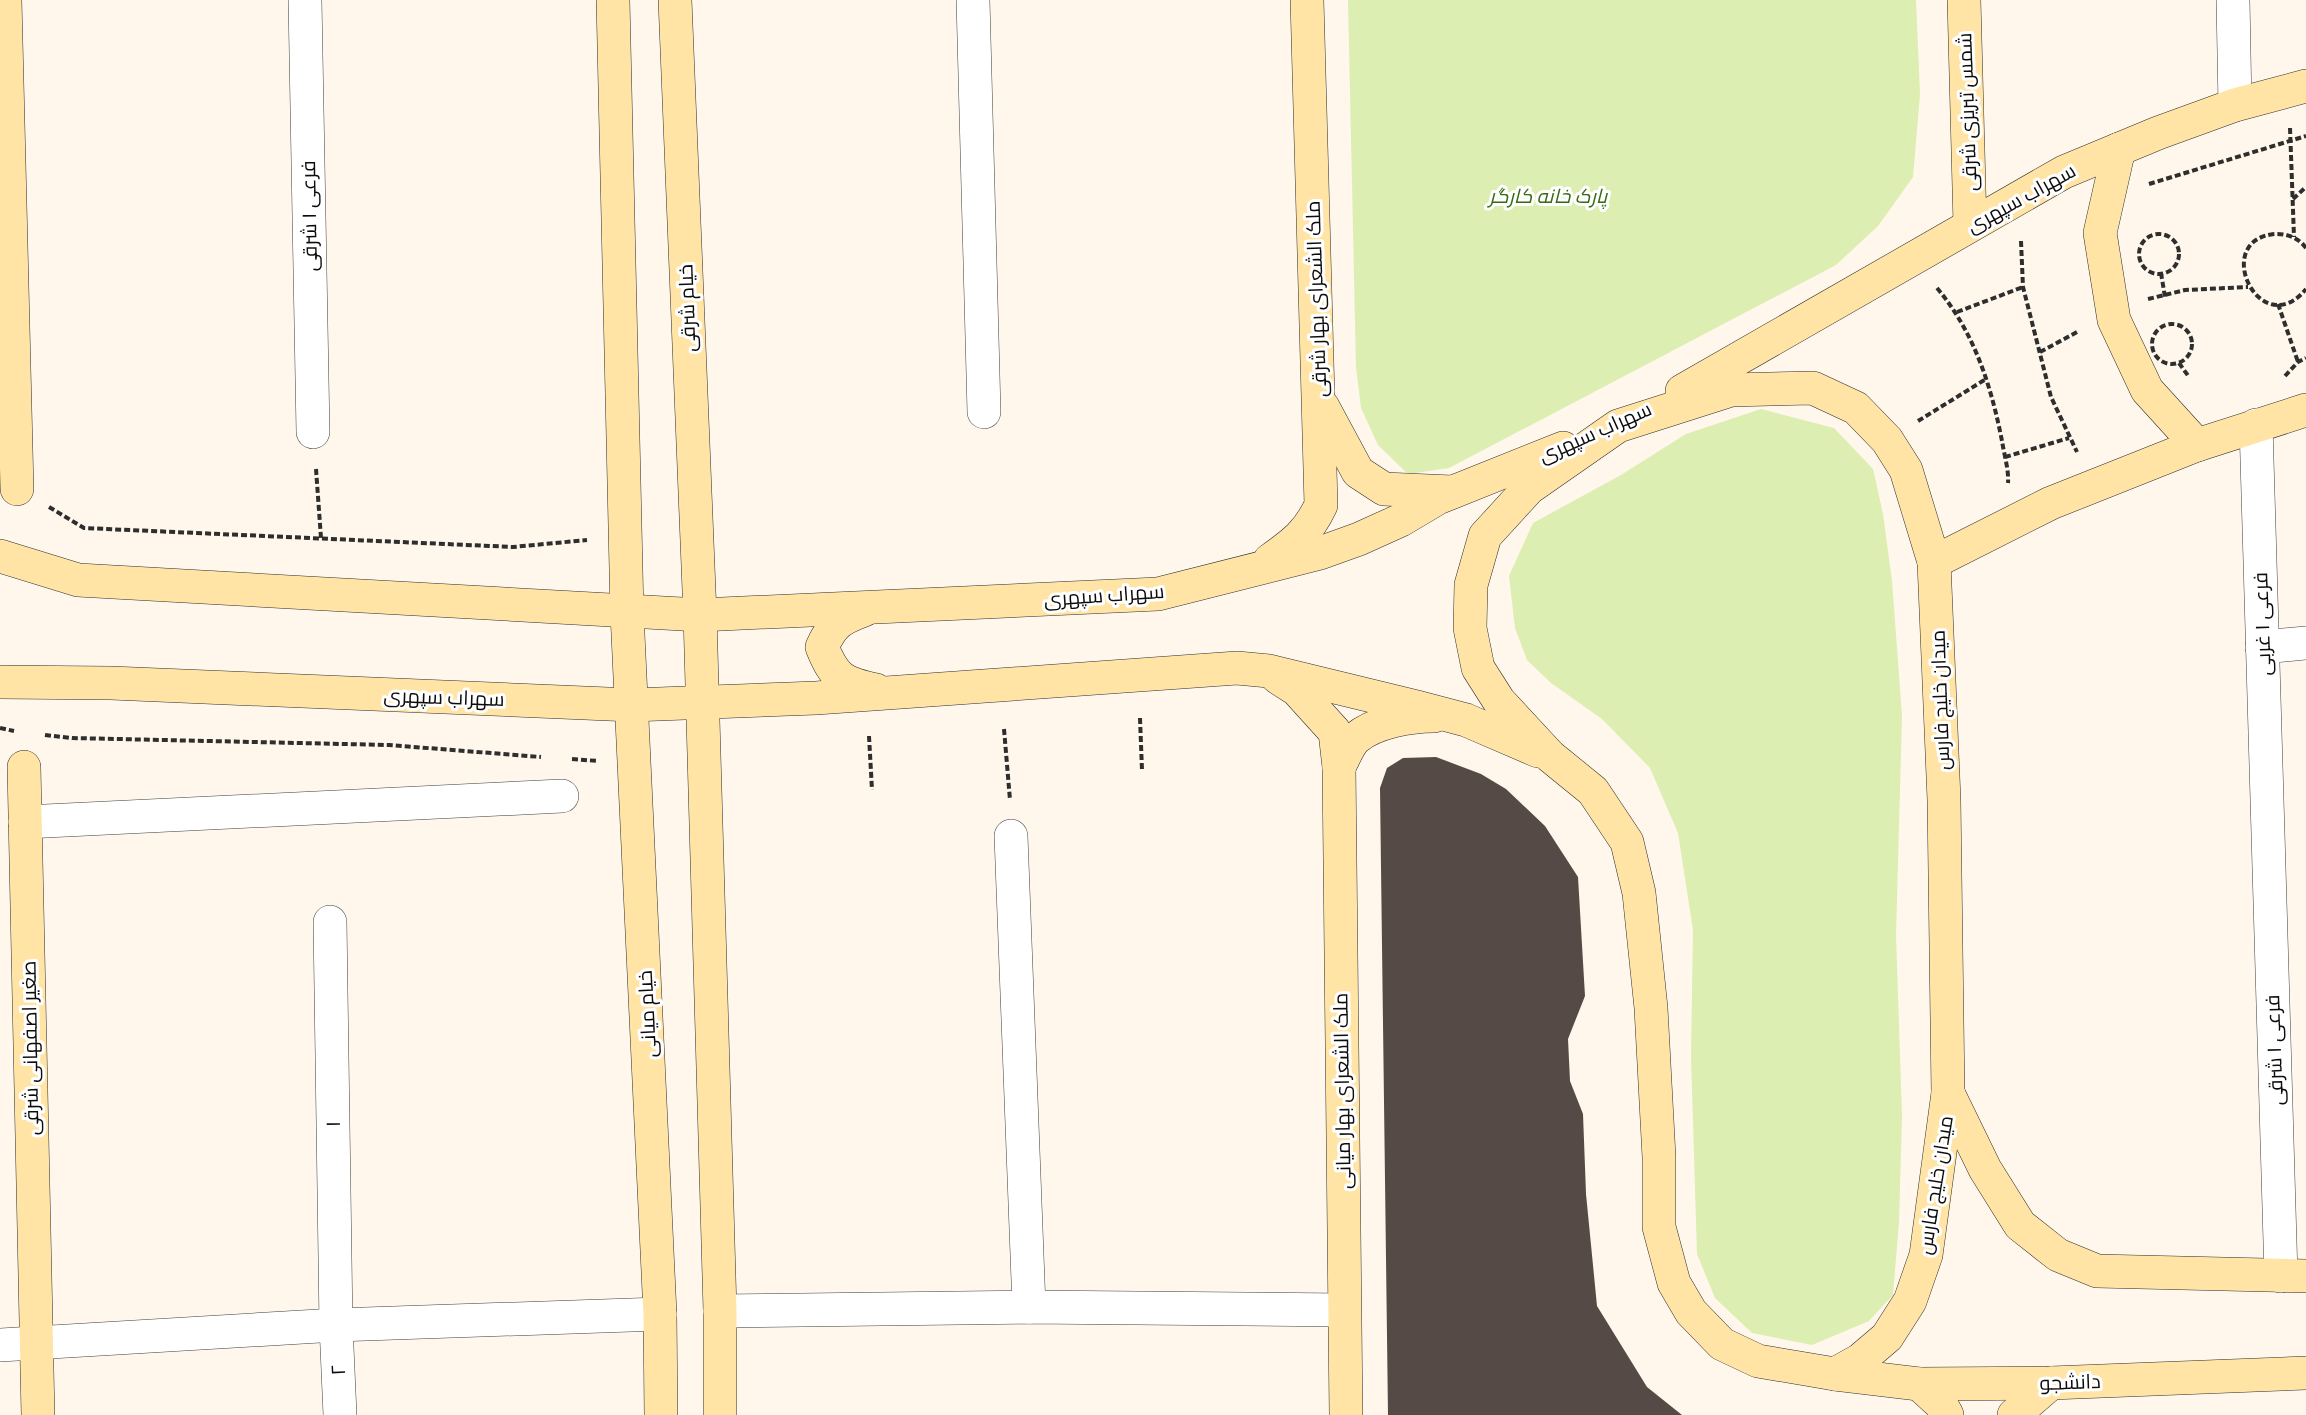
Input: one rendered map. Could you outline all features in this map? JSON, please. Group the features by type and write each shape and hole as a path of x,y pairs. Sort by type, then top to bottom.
{"main road":[{"path":"5,0 17,489"},
{"path":"613,0 627,612"},
{"name":"خیام شرقی","path":"675,0 700,615"},
{"name":"ملک الشعرای بهار شرقی","path":"1256,570 1292,544 1311,526 1321,505 1306,0"},
{"name":"شمس تبریزی شرقی","path":"1964,0 1970,225"},
{"name":"سهراب سپهری","path":"0,556 78,579 700,615 1158,594 1256,570 1359,539 1454,492 1618,426 2064,172 2235,105 2296,89"},
{"path":"2119,149 2100,233 2114,320 2147,390 2197,445"},
{"name":"میدان خلیج فارس","path":"1814,388 1856,408 1887,440 1906,470 1934,562 1944,788 1948,1093 1926,1255 1910,1301 1887,1337 1860,1360 1835,1374 1758,1361 1722,1344 1691,1312 1674,1283 1659,1227 1659,1156 1651,1008 1639,892 1627,842 1593,791 1550,756 1499,701 1478,668 1470,627 1471,585 1485,536 1529,488 1618,426 1731,390 1814,388"},
{"path":"1318,398 1358,472 1384,489 1454,492"},
{"path":"1934,562 2051,503 2109,479 2197,445 2306,410"},
{"name":"سهراب سپهری","path":"869,608 845,617 831,628 822,647 831,670 844,680 888,692"},
{"name":"خیام میانی","path":"627,612 660,1314 661,1415"},
{"path":"700,615 720,1311 720,1415"},
{"name":"سهراب سپهری","path":"0,682 111,683 632,705 701,704 1238,668 1269,671 1449,716 1550,756"},
{"name":"ملک الشعرای بهار میانی","path":"1269,671 1297,690 1335,732 1339,767 1346,1415"},
{"path":"1339,767 1355,738 1380,726 1418,716 1449,716"},
{"name":"صغیر اصفهانی شرقی","path":"24,767 38,1415"},
{"path":"1948,1093 1985,1169 2020,1225 2058,1255 2097,1271 2293,1276"},
{"name":"دانشجو","path":"1835,1374 1919,1384 2051,1383 2306,1373"},
{"path":"2014,1415 2051,1383"},
{"path":"1919,1384 1941,1404 1947,1415"}],"street":[{"name":"فرعی ۱ شرقی","path":"305,0 313,432"},
{"path":"974,0 984,412"},
{"path":"2233,0 2235,105"},
{"name":"فرعی ۱ غربی","path":"2256,425 2268,823"},
{"path":"2262,647 2306,643"},
{"path":"25,822 562,796"},
{"name":"فرعی ۱ شرقی","path":"2268,823 2293,1276"},
{"path":"1011,836 1029,1306"},
{"name":"۱","path":"330,922 336,1325"},
{"path":"720,1311 1029,1306 1344,1310"},
{"path":"0,1345 336,1325 660,1314"},
{"name":"۲","path":"336,1325 340,1415"}],"path":[{"path":"2294,238 2291,141 2296,89"},
{"path":"2140,187 2306,136"},
{"path":"2293,200 2306,187"},
{"path":"2019,198 2023,287 2051,397 2073,449 2109,479"},
{"path":"2157,234 2174,240 2179,252 2172,269 2161,273 2147,269 2139,257 2142,244 2157,234"},
{"path":"2305,245 2294,238 2272,234 2253,244 2243,264 2248,287 2255,296 2266,302 2278,304 2300,297 2306,289"},
{"path":"1905,264 1935,286 1957,312 1980,357 2005,457 2008,478 2004,526"},
{"path":"2161,273 2165,297"},
{"path":"1957,312 2023,287"},
{"path":"2113,312 2145,300 2165,297 2185,290 2248,287"},
{"path":"2278,304 2298,362"},
{"path":"2176,325 2190,336 2191,349 2185,359 2173,364 2160,360 2152,349 2152,342 2159,330 2176,325"},
{"path":"2282,379 2298,362 2306,358"},
{"path":"1887,440 1986,380"},
{"path":"313,432 321,538"},
{"path":"2005,457 2069,438"},
{"path":"17,489 84,528 513,547 626,537"},
{"path":"1140,718 1142,770"},
{"path":"0,728 72,738 315,746 389,745 546,758"},
{"path":"1004,729 1009,780"},
{"path":"22,732 24,767"},
{"path":"869,736 873,790"},
{"path":"568,759 635,763"}],"green space":[{"name":"پارک خانه کارگر","path":"1348,0 1916,0 1920,94 1913,177 1878,226 1836,265 1449,468 1408,474 1378,445 1361,408 1356,367"},
{"path":"1761,409 1834,428 1873,469 1883,514 1892,581 1902,716 1896,935 1902,1116 1899,1222 1893,1295 1869,1321 1812,1345 1752,1333 1715,1298 1697,1254 1691,1057 1693,930 1678,833 1650,768 1602,719 1551,683 1527,660 1515,628 1509,576 1533,523 1621,475 1686,434"}],"building":[{"path":"1436,757 1481,774 1506,789 1545,826 1578,877 1585,996 1568,1039 1570,1081 1583,1114 1586,1194 1597,1306 1647,1387 1682,1415 1388,1415 1380,788 1387,768 1403,758"}]}
